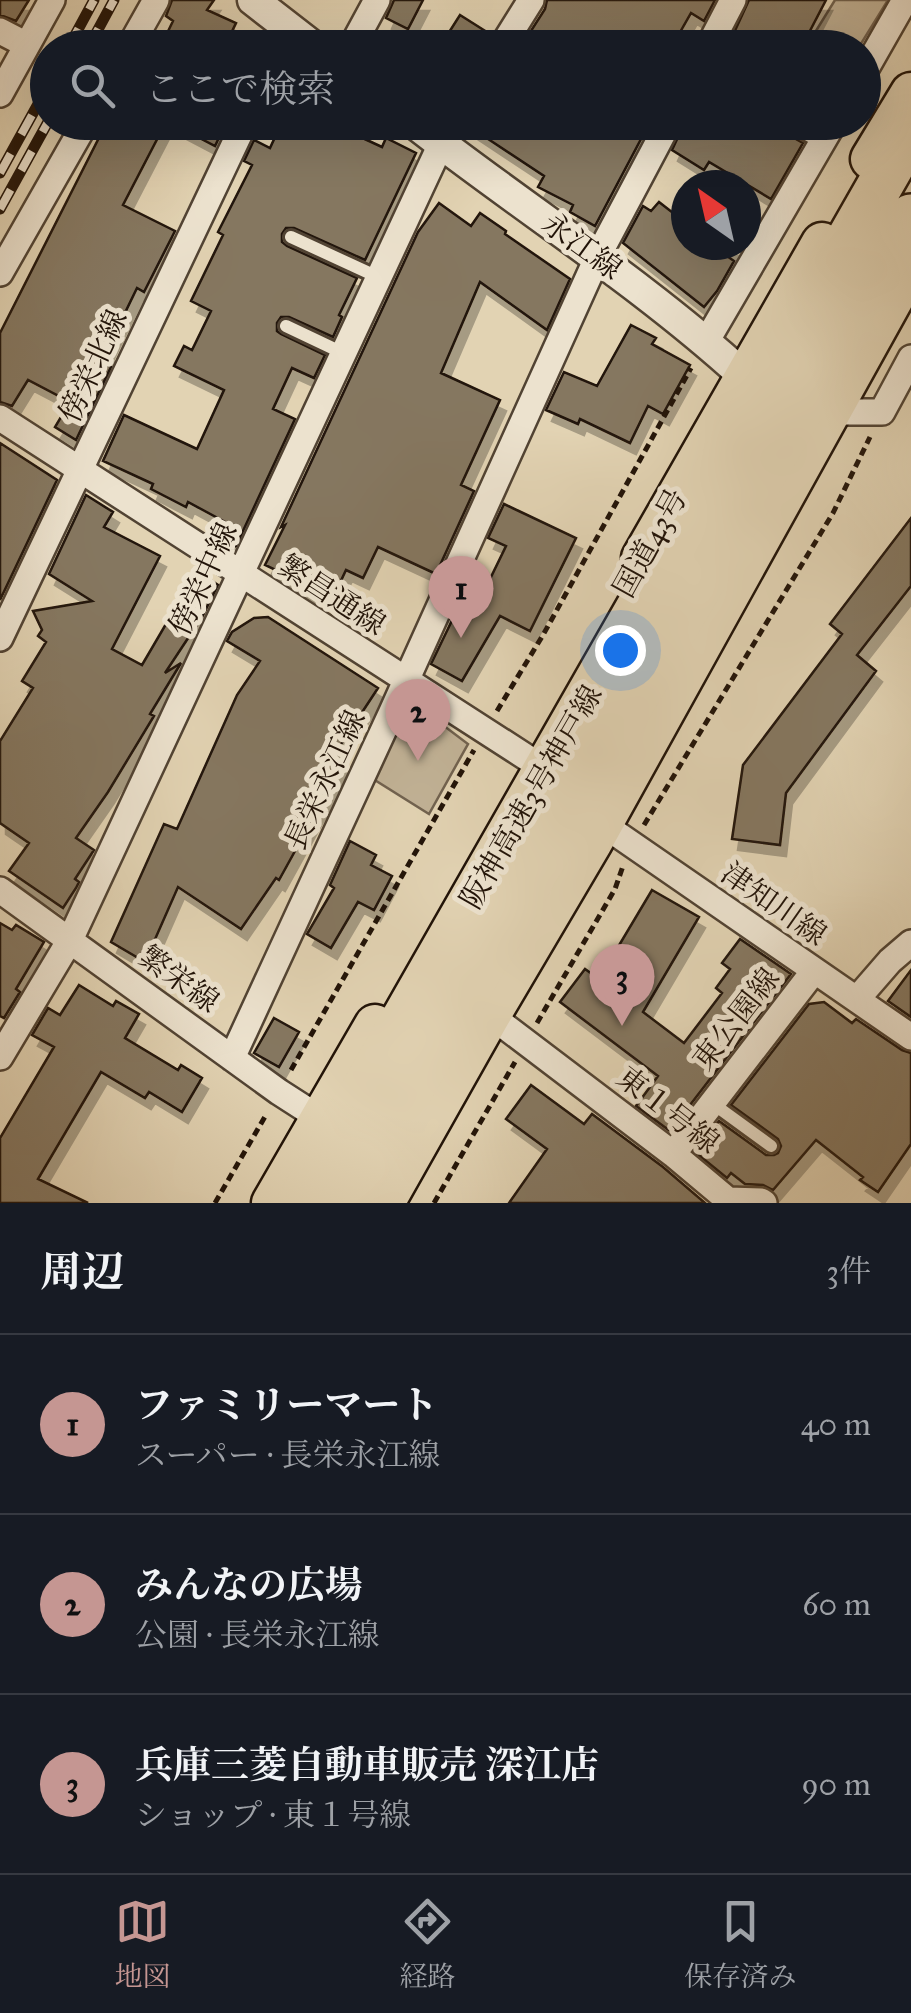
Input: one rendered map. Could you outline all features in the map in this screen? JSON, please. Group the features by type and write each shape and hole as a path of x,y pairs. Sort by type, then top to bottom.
{"highway":[{"name":"国道43号","path":"272,1203 529,759 744,376 911,93"},
{"name":"阪神高速3号神戸線","path":"300,1203 911,131"},
{"name":"阪神高速3号神戸線","path":"346,1203 911,217"},
{"path":"384,1203 490,1015 616,834 831,412 911,266"}],"street":[{"path":"36,30 52,0"},
{"path":"139,30 156,0"},
{"path":"253,0 279,30"},
{"path":"361,30 377,0"},
{"path":"512,30 531,0"},
{"path":"717,30 733,0"},
{"path":"881,42 905,0"},
{"path":"0,30 28,45"},
{"path":"0,94 30,41"},
{"path":"0,273 76,140"},
{"name":"傍栄北線","path":"0,638 236,140"},
{"name":"傍栄中線","path":"0,1057 70,940 445,140"},
{"name":"永江線","path":"457,140 744,376"},
{"name":"長栄永江線","path":"232,1058 598,256 659,140"},
{"path":"706,342 824,140"},
{"path":"831,412 882,412 911,358"},
{"name":"繁昌通線","path":"0,418 529,759"},
{"name":"津知川線","path":"616,834 911,1036"},
{"name":"繁栄線","path":"0,890 278,1092 321,1118"},
{"path":"858,999 911,943"},
{"name":"東公園線","path":"674,1154 814,970"},
{"name":"東１号線","path":"490,1015 674,1154 728,1202 764,1203"}],"lane":[{"path":"291,237 380,278"},
{"path":"286,326 345,354"},
{"path":"712,1103 771,1146"}],"path":[{"path":"490,722 543,635 706,342"},
{"path":"434,1203 614,889 616,834 833,512 882,412"},
{"path":"215,1203 478,744"}],"shaded area":[{"path":"835,0 888,0 869,30 816,30"},
{"path":"415,704 468,744 429,814 370,777 402,709"}],"building":[{"path":"0,0 29,0 16,21 0,15"},
{"path":"172,0 214,0 207,10 236,23 233,30 169,30 173,21 166,16"},
{"path":"394,0 423,0 408,29 386,18"},
{"path":"547,0 715,0 704,21 691,13 681,30 532,30"},
{"path":"749,0 826,0 810,30 735,30"},
{"path":"460,15 484,30 450,30"},
{"path":"98,140 157,140 123,205 175,231 144,292 137,288 107,350 113,353 107,365 111,367 76,440 55,427 70,402 28,380 12,406 0,402 0,333"},
{"path":"254,140 270,148 274,140 367,140 382,147 385,140 390,140 416,153 365,260 294,228 286,228 282,234 282,242 287,246 357,278 333,337 289,317 281,317 277,323 281,334 325,355 314,378 292,368 273,409 295,419 236,546 231,548 216,538 225,522 188,502 186,507 151,489 153,484 103,461 124,415 197,449 224,390 174,366 184,346 192,350 211,311 191,301 223,235 218,232 252,165 244,161"},
{"path":"490,140 640,140 595,226 570,212 573,205 538,187 544,176"},
{"path":"677,140 803,143 771,199 761,193 761,170 722,170 709,162 704,170 672,150"},
{"path":"659,202 671,211 671,260 734,261 704,307 623,243 643,206 651,211"},
{"path":"439,203 471,226 480,213 570,279 547,330 480,282 441,373 500,400 461,485 474,491 436,574 378,547 363,578 346,570 331,602 276,575 278,571 265,565 418,232"},
{"path":"631,325 656,338 652,344 690,365 663,414 648,406 630,443 580,419 578,424 546,410 564,372 597,386"},
{"path":"0,443 57,480 0,600"},
{"path":"86,495 113,512 104,527 160,556 112,649 142,665 197,571 218,585 165,673 181,663 150,714 154,716 76,838 94,850 75,879 79,882 63,908 9,871 29,843 0,823 0,741 33,688 22,681 46,642 38,636 42,630 33,611 92,601 49,574"},
{"path":"504,504 576,538 530,631 500,616 462,681 431,664 459,606 473,614 506,546 488,538"},
{"path":"911,518 911,586 857,655 876,671 786,793 780,845 732,839 743,765 842,634 830,624"},
{"path":"268,617 378,688 332,758 343,764 279,880 276,878 241,929 178,887 145,962 111,942 164,824 177,829 237,695 260,661 227,641 232,632 254,618"},
{"path":"350,841 376,855 371,865 392,876 374,910 358,902 331,948 307,934 334,888 330,885"},
{"path":"652,890 699,917 643,1012 684,1043 722,993 716,988 730,969 722,963 740,939 791,974 670,1131 636,1106 658,1076 560,1002 585,969 599,979"},
{"path":"0,923 12,930 16,925 44,942 4,1018 0,1016"},
{"path":"911,970 911,1017 888,1001"},
{"path":"79,985 113,1006 116,1001 139,1014 125,1038 178,1070 181,1065 202,1078 182,1112 149,1092 145,1098 101,1072 38,1179 88,1203 0,1203 0,1138 54,1047 32,1035 48,1008 60,1015"},
{"path":"824,1002 852,1023 856,1019 911,1053 911,1144 878,1192 816,1140 773,1190 745,1184 731,1173 727,1178 695,1152 719,1121 766,1155 778,1153 778,1139 731,1105 809,1004"},
{"path":"274,1018 299,1032 279,1067 254,1053"},
{"path":"531,1085 584,1124 592,1114 705,1203 509,1203 547,1149 506,1119"}],"railway":[{"path":"78,30 94,0"},
{"path":"98,30 114,0"},
{"path":"0,173 30,119"},
{"path":"0,209 38,140"}],"place":[{"name":"ファミリーマート","path":"461,638"},
{"name":"みんなの広場","path":"418,761"},
{"name":"兵庫三菱自動車販売 深江店","path":"622,1026"}]}
